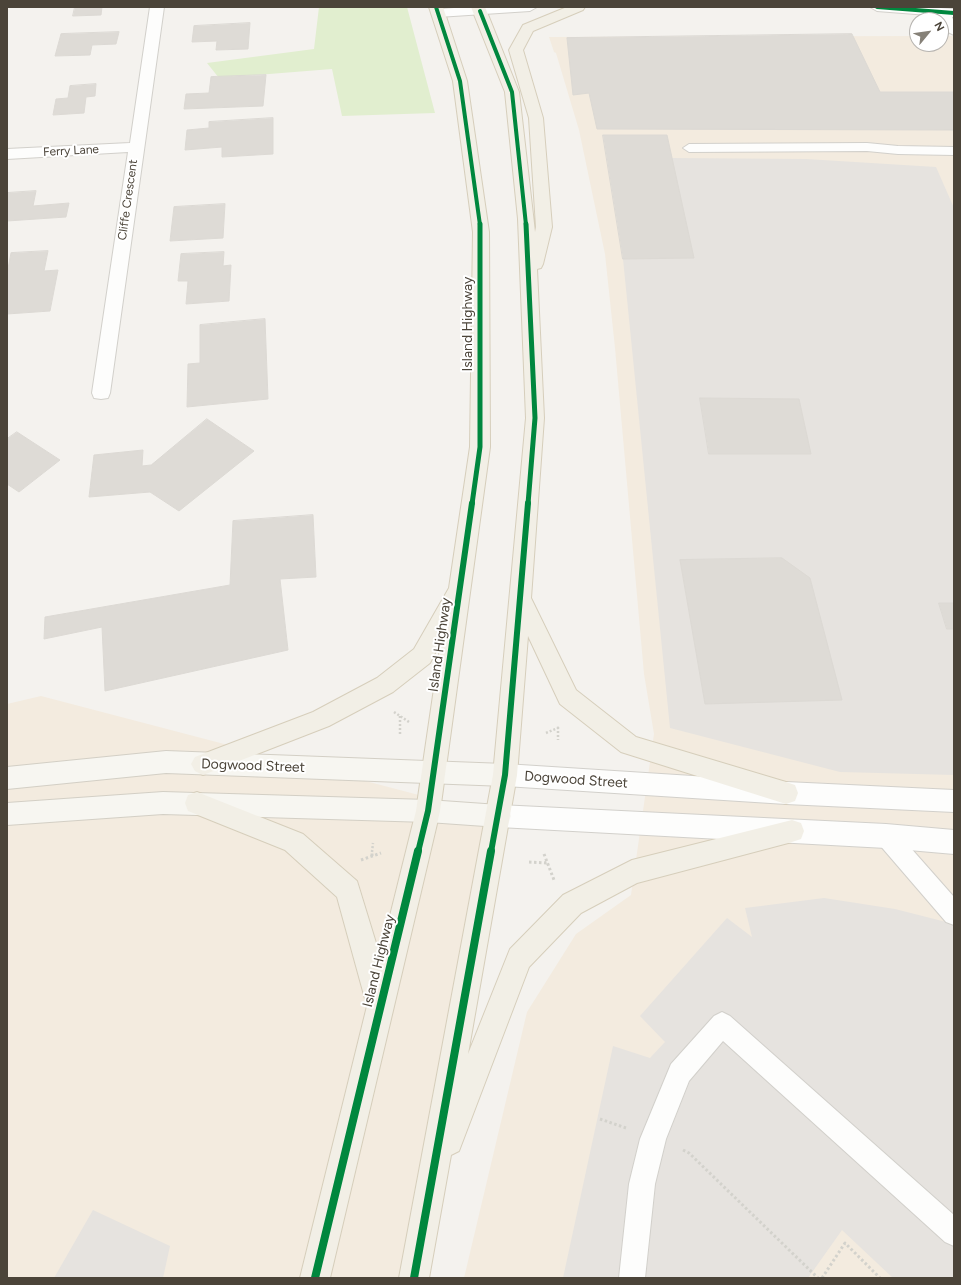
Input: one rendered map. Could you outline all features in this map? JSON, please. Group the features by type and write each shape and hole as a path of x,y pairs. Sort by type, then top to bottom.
{"main road":[{"path":"529,288 544,227 536,118 516,50 528,28 578,7"},
{"path":"414,1278 499,816 505,775 535,418 526,219 512,92 479,9"},
{"name":"Island Highway","path":"315,1278 428,811 435,772 480,447 481,232 460,81 437,10"},
{"path":"203,764 321,719 385,685 422,656 461,583"},
{"path":"519,597 568,698 629,745 786,793"},
{"name":"Dogwood Street","path":"7,778 166,762 505,775"},
{"path":"7,814 163,802 428,811 499,816"},
{"path":"197,803 294,842 348,890 381,1006"},
{"path":"430,1193 519,958 572,904 632,872 792,831"}],"street":[{"name":"Cliffe Crescent","path":"101,393 157,7"},
{"path":"437,10 530,7"},
{"path":"877,7 937,12"},
{"name":"Ferry Lane","path":"7,154 136,147"},
{"name":"Dogwood Street","path":"505,775 786,793 954,801"},
{"path":"499,816 886,836 954,842"}],"lane":[{"path":"949,13 954,32"},
{"path":"689,148 867,147 898,150 954,151"},
{"path":"886,836 954,914"},
{"path":"632,1278 642,1184 653,1139 680,1073 722,1024 954,1232"}],"path":[{"path":"391,709 409,722"},
{"path":"400,716 400,735"},
{"path":"558,727 558,740"},
{"path":"372,856 373,843"},
{"path":"355,862 381,853"},
{"path":"544,854 556,887"},
{"path":"529,862 547,863"},
{"path":"600,1118 688,1153 818,1278"},
{"path":"822,1278 845,1243 880,1278"}],"shaded area":[{"path":"909,36 909,52 949,52 949,36 954,36 954,1278 464,1278 527,1012 576,934 631,895 654,734 644,674 615,348 605,254 579,130 556,53 554,52 549,37"},
{"path":"672,158 806,159 936,167 954,208 954,603 940,603 947,629 954,629 954,775 840,772 670,728 623,259 694,258","holes":["701,398 799,399 811,454 709,454","782,558 810,578 841,700 705,703 680,561"]},
{"path":"41,696 499,816 409,1278 7,1278 7,704"},
{"path":"824,898 895,909 954,924 954,1278 893,1278 842,1230 808,1278 563,1278 613,1046 650,1058 665,1042 640,1016 727,918 752,937 745,908"},
{"path":"93,1210 170,1246 163,1278 54,1278"}],"green space":[{"path":"319,7 407,7 435,113 342,116 332,69 219,78 207,63 314,49"}],"building":[{"path":"75,7 102,7 101,15 73,16"},
{"path":"250,23 248,49 216,50 217,41 192,42 194,26"},
{"path":"119,32 116,44 92,45 90,55 55,56 61,34"},
{"path":"852,34 880,92 954,92 954,130 597,129 589,93 573,95 567,38"},
{"path":"266,75 263,106 184,109 186,94 209,93 211,77"},
{"path":"96,84 95,96 86,97 84,113 53,115 56,99 68,98 70,86"},
{"path":"273,118 273,154 222,157 222,147 185,150 187,130 209,128 209,122"},
{"path":"603,135 667,135 694,258 623,259"},
{"path":"36,191 33,206 69,203 66,217 7,221 7,193"},
{"path":"225,204 223,238 170,241 174,207"},
{"path":"48,251 44,271 58,270 50,311 7,314 7,274 11,253"},
{"path":"224,252 223,266 231,265 229,301 186,304 188,281 178,281 181,254"},
{"path":"265,319 268,399 187,407 188,364 200,363 200,325"},
{"path":"700,398 799,399 811,454 709,454"},
{"path":"207,419 254,451 179,511 150,492 89,497 94,455 143,450 142,466 151,465"},
{"path":"17,432 60,460 19,492 7,484 7,439"},
{"path":"313,515 316,577 280,579 288,650 105,691 102,627 44,639 45,617 230,585 233,521"},
{"path":"782,558 810,578 842,700 705,704 680,560"},
{"path":"939,603 954,603 954,629 947,629"}],"cycle path":[{"path":"315,1278 428,811 480,447 481,232 460,81 436,7"},
{"path":"877,7 954,13"},
{"path":"414,1278 505,775 535,418 526,219 512,92 480,11"}]}
